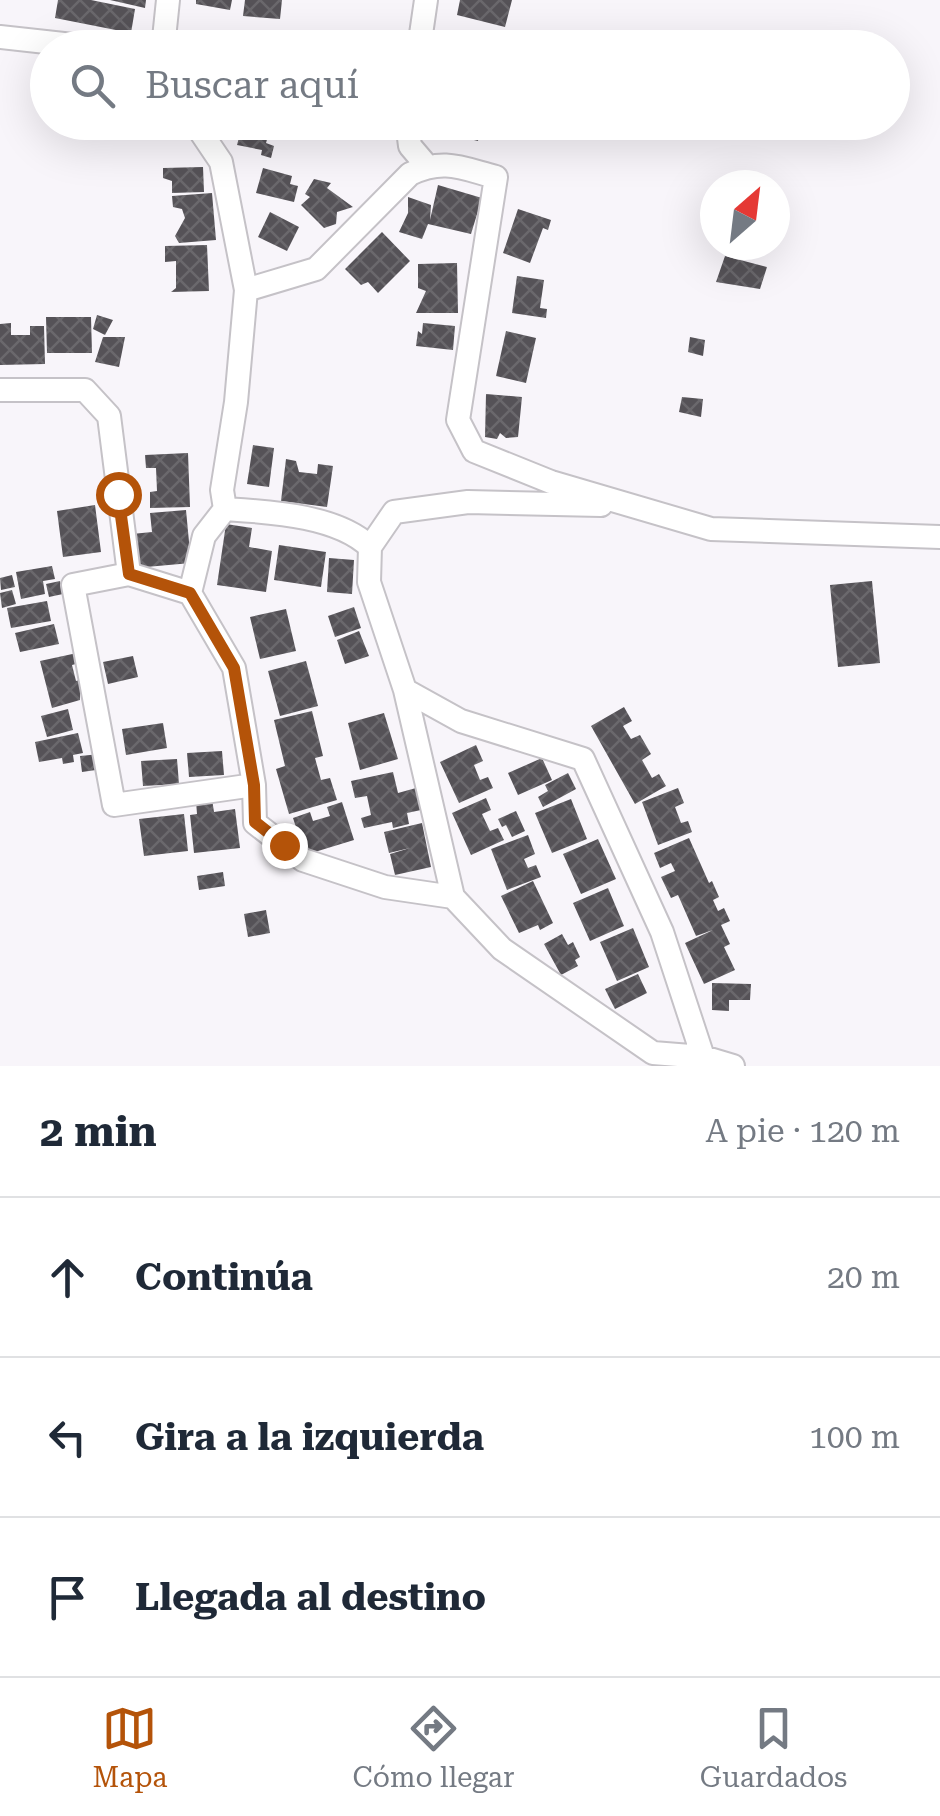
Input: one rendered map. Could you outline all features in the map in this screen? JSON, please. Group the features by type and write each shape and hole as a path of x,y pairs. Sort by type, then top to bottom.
{"street":[{"path":"165,30 168,0"},
{"path":"422,30 426,0"},
{"path":"0,36 30,40"},
{"path":"206,140 220,162 246,290 236,402 222,490 226,508"},
{"path":"409,140 426,166"},
{"path":"246,290 316,269 410,174 426,166 440,162 496,177 458,420 474,451 551,482 710,529 940,537"},
{"path":"0,390 85,390 109,416 129,574"},
{"path":"630,505 468,502 394,512 370,547 369,582 405,690 453,897 502,948 647,1059 703,1057 734,1066"},
{"path":"226,508 291,514 360,537 370,547"},
{"path":"190,593 204,536 226,508"},
{"path":"254,785 114,805 73,585 129,574 190,593 234,668 254,785 255,822 303,860 385,887 453,897"},
{"path":"405,690 462,722 583,759 662,932 703,1057"}],"building":[{"path":"58,0 91,0 135,9 132,30 55,18"},
{"path":"110,0 146,0 145,8"},
{"path":"196,0 232,0 230,10 196,4"},
{"path":"245,0 282,0 280,19 243,16"},
{"path":"460,0 512,0 505,27 457,15"},
{"path":"238,140 267,140 274,146 271,158 261,155 262,150 237,145"},
{"path":"203,167 204,192 172,193 172,181 163,178 163,168"},
{"path":"263,168 292,176 290,184 298,186 294,202 256,193"},
{"path":"314,179 331,183 327,188 353,207 337,212 336,224 324,228 301,205 310,197 305,194"},
{"path":"438,185 482,198 471,234 428,224 422,239 399,232 408,213 408,197 431,205 430,220"},
{"path":"212,193 216,240 179,243 175,236 185,218 182,209 173,207 172,196"},
{"path":"518,209 551,220 548,230 543,228 530,263 503,253"},
{"path":"270,212 299,227 287,251 258,237"},
{"path":"382,232 410,261 378,293 368,282 361,285 345,269"},
{"path":"207,245 209,291 171,292 176,288 176,261 165,262 165,246"},
{"path":"724,260 767,267 760,289 716,282"},
{"path":"457,263 458,313 416,313 426,291 418,288 418,264"},
{"path":"517,276 544,280 540,308 547,309 546,318 512,313"},
{"path":"97,315 113,320 105,335 93,329"},
{"path":"46,317 91,317 92,353 47,353"},
{"path":"11,323 11,335 30,335 30,326 44,326 45,364 0,365 0,324"},
{"path":"423,323 455,326 453,350 416,346"},
{"path":"506,331 536,338 526,383 496,376"},
{"path":"103,337 125,337 119,367 95,362"},
{"path":"690,337 705,340 703,356 688,352"},
{"path":"486,394 522,397 518,437 506,438 500,433 497,439 485,437"},
{"path":"682,397 703,399 701,417 679,412"},
{"path":"253,445 274,448 269,487 247,484"},
{"path":"188,453 190,507 150,508 150,492 157,491 156,468 146,468 145,455"},
{"path":"286,459 296,461 299,472 317,474 318,464 333,466 327,507 281,501"},
{"path":"95,505 101,552 63,557 57,511"},
{"path":"186,510 191,563 135,568 132,534 152,532 150,513"},
{"path":"226,524 252,528 249,547 272,551 266,592 217,585"},
{"path":"279,545 326,552 321,587 274,580"},
{"path":"329,558 354,560 352,594 327,592"},
{"path":"52,566 55,579 43,581 45,594 21,599 16,572"},
{"path":"12,575 15,587 1,590 0,578"},
{"path":"60,581 63,594 49,597 46,584"},
{"path":"872,581 880,663 838,667 830,585"},
{"path":"12,590 16,604 2,608 0,593"},
{"path":"47,601 51,621 11,628 7,608"},
{"path":"354,607 361,628 335,637 328,616"},
{"path":"286,609 296,651 260,659 250,617"},
{"path":"54,624 59,644 20,652 15,633"},
{"path":"359,631 369,656 345,664 337,640"},
{"path":"77,653 80,663 72,665 76,681 80,680 80,700 52,708 40,661"},
{"path":"133,656 138,677 108,684 103,662"},
{"path":"306,661 318,706 280,716 268,671"},
{"path":"624,707 632,721 623,726 631,739 640,735 651,754 642,760 652,778 659,774 666,786 635,804 591,726"},
{"path":"68,709 73,730 47,737 41,716"},
{"path":"312,711 323,756 315,758 321,780 330,778 337,800 289,814 276,769 285,766 274,720"},
{"path":"384,713 398,759 360,770 348,723"},
{"path":"163,723 167,748 126,755 122,729"},
{"path":"78,733 83,753 73,755 74,762 63,764 62,758 39,762 35,742"},
{"path":"476,745 483,761 474,765 480,780 488,777 493,788 459,803 440,762"},
{"path":"222,751 224,775 189,777 187,753"},
{"path":"100,754 103,769 82,772 80,756"},
{"path":"542,758 552,780 518,795 508,773"},
{"path":"177,759 179,784 143,786 141,761"},
{"path":"393,772 398,793 416,788 421,810 407,813 409,824 393,828 392,822 364,828 361,818 371,815 367,796 355,798 351,781"},
{"path":"568,773 576,789 543,807 538,797 548,791 545,785"},
{"path":"678,788 684,803 675,807 681,823 688,821 692,832 658,845 642,802"},
{"path":"486,798 491,810 482,814 490,831 498,828 504,840 471,855 452,813"},
{"path":"212,799 214,812 235,809 240,848 194,853 190,815 197,814 196,801"},
{"path":"571,799 587,839 552,853 535,813"},
{"path":"342,802 354,840 305,855 293,818 310,812 313,821 330,816 327,807"},
{"path":"516,811 525,831 512,837 498,819"},
{"path":"184,814 188,851 144,856 139,819"},
{"path":"422,823 431,867 395,875 390,854 410,848 389,853 384,832"},
{"path":"528,835 535,854 524,859 528,868 536,865 541,877 507,890 491,849"},
{"path":"689,838 719,897 713,900 718,911 724,908 730,921 721,925 730,944 724,947 735,970 704,984 685,943 713,930 696,936 678,895 671,898 661,877 675,871 671,863 660,868 654,853"},
{"path":"598,839 616,879 581,894 563,854"},
{"path":"223,872 225,886 199,890 197,876"},
{"path":"533,881 553,923 540,930 538,925 519,933 501,896"},
{"path":"608,888 624,926 590,941 573,903"},
{"path":"266,910 270,933 248,937 244,914"},
{"path":"633,928 649,967 617,981 600,942"},
{"path":"562,934 568,945 573,942 580,957 575,960 578,966 561,975 544,944"},
{"path":"638,974 647,993 615,1009 605,989"},
{"path":"712,983 751,984 750,1000 729,1000 729,1011 712,1010"}],"route":[{"path":"118,494 129,574 190,593 234,668 254,785 255,822 284,845"}]}
